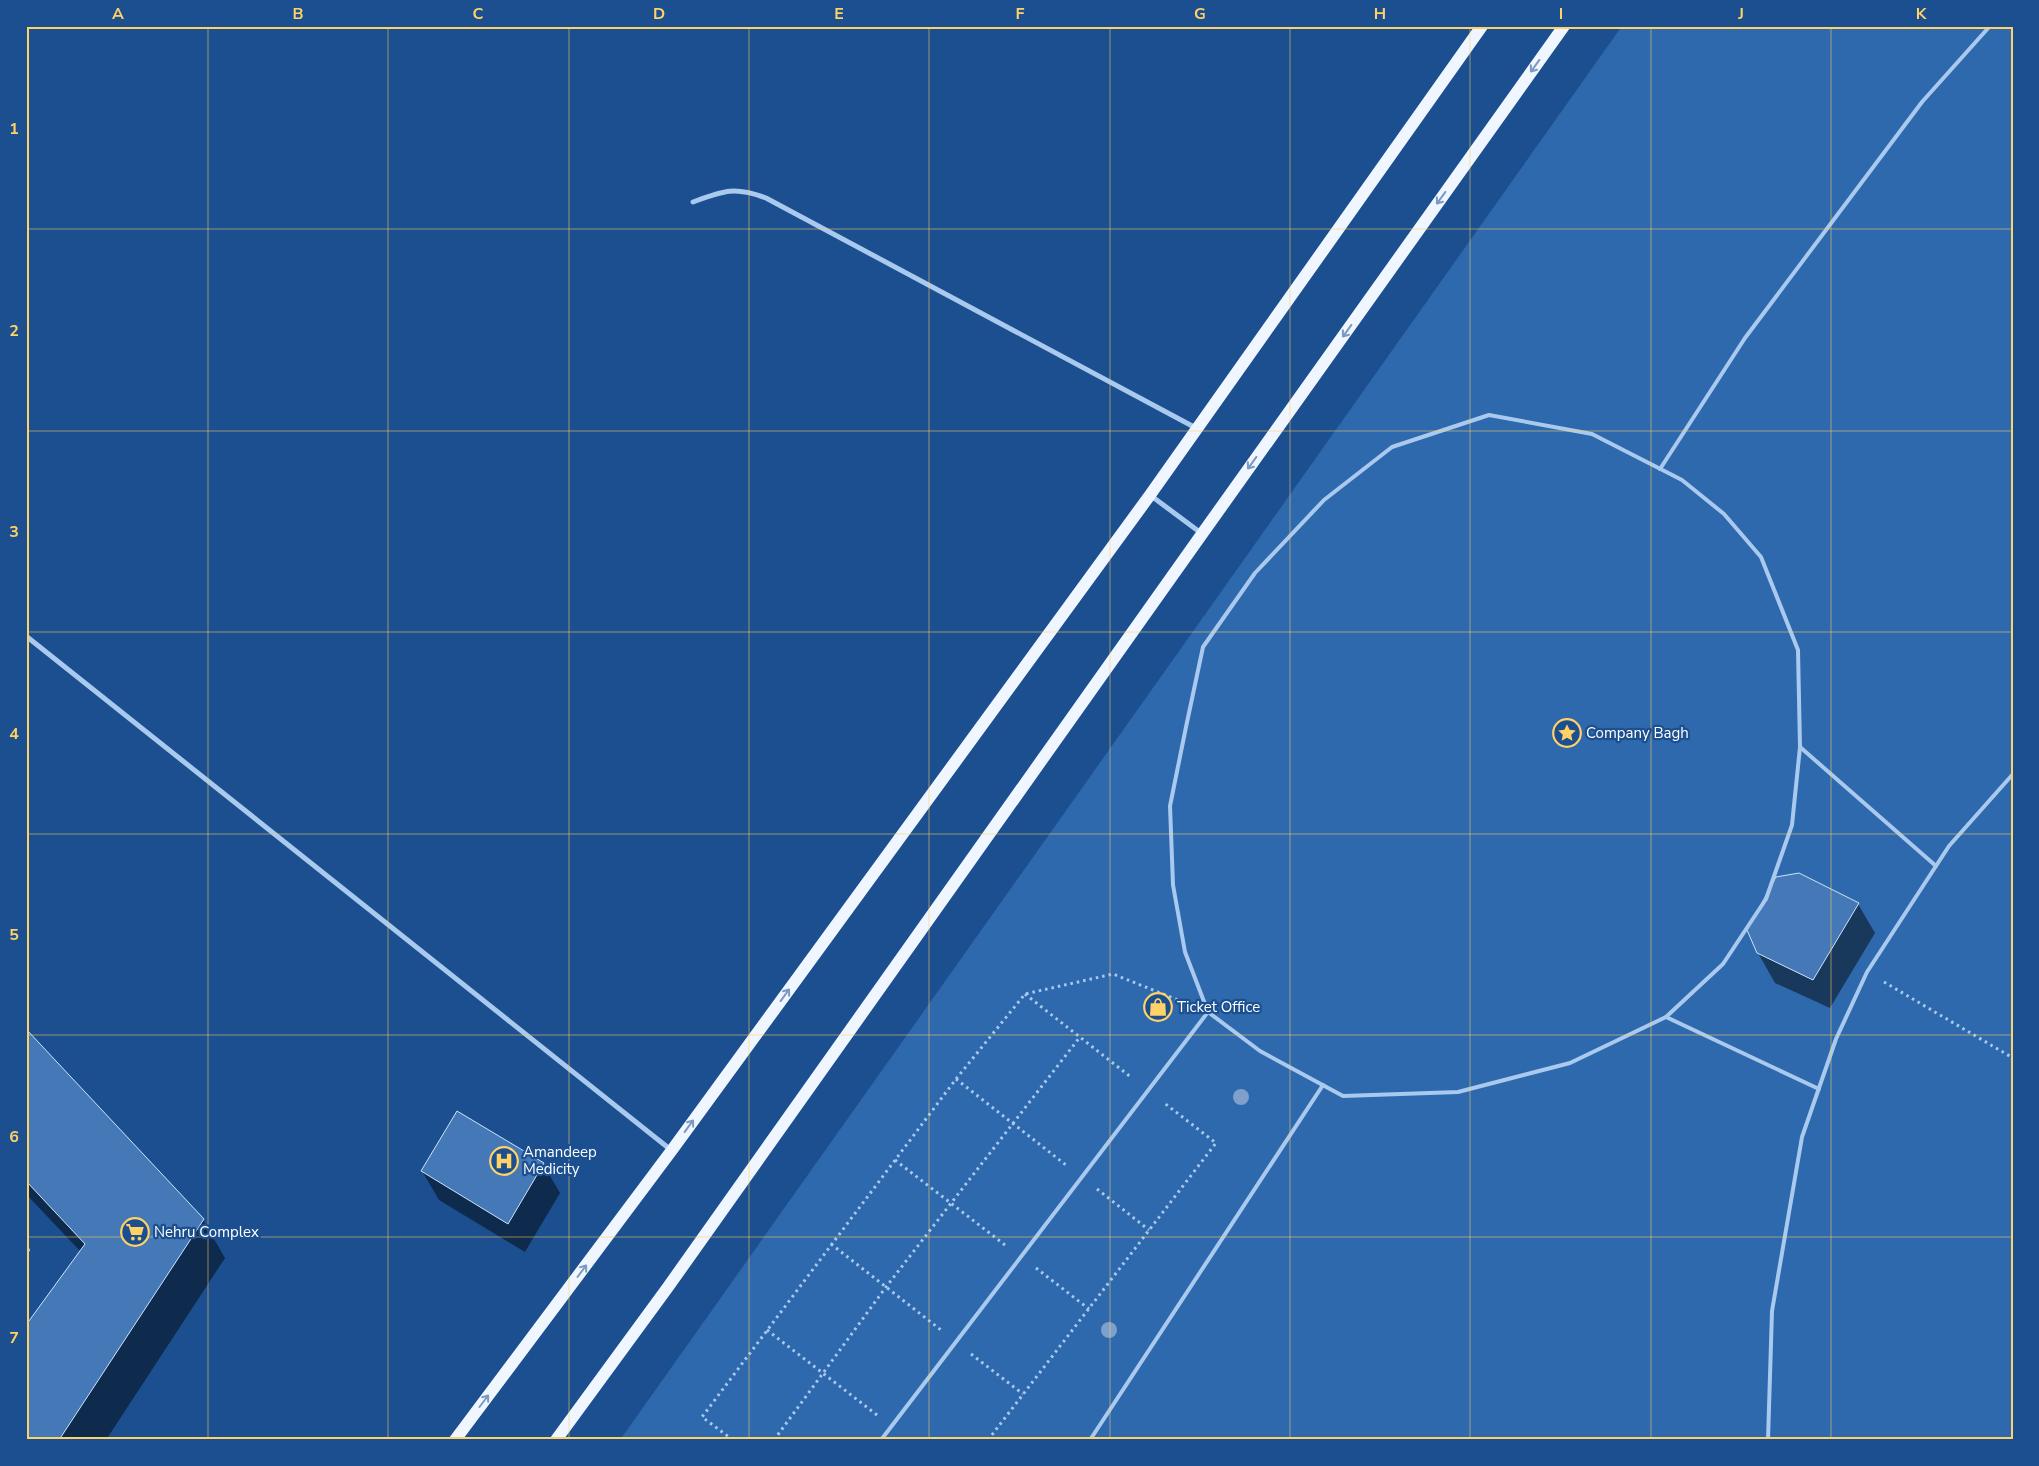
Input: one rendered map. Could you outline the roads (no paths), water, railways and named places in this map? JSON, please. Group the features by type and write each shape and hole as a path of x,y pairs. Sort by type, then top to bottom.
{"main road":[{"path":"455,1440 672,1150 1150,494 1482,26"},
{"path":"556,1440 668,1287 1564,26"}],"street":[{"path":"693,202 725,191 748,191 766,198 1197,428"},
{"path":"1150,494 1202,534"},
{"path":"26,636 672,1150"}],"lane":[{"path":"1660,469 1745,338 1922,102 1990,26"},
{"path":"1489,414 1592,434 1682,480 1724,514 1761,557 1798,650 1800,747 1792,825 1766,899 1723,964 1666,1017 1570,1064 1458,1092 1343,1096 1260,1051 1208,1012 1184,952 1173,885 1170,806 1203,647 1255,573 1324,500 1392,447 1489,414"},
{"path":"1800,747 1936,866"},
{"path":"1768,1440 1772,1311 1802,1137 1836,1038 1867,972 1949,846 2013,774"},
{"path":"881,1440 1208,1012"},
{"path":"1666,1017 1819,1089"},
{"path":"1090,1440 1323,1085"}],"place":[{"name":"Company Bagh","path":"1567,733"},
{"name":"Ticket Office","path":"1158,1007"},
{"name":"Amandeep Medicity","path":"504,1161"},
{"name":"Nehru Complex","path":"135,1232"}]}
